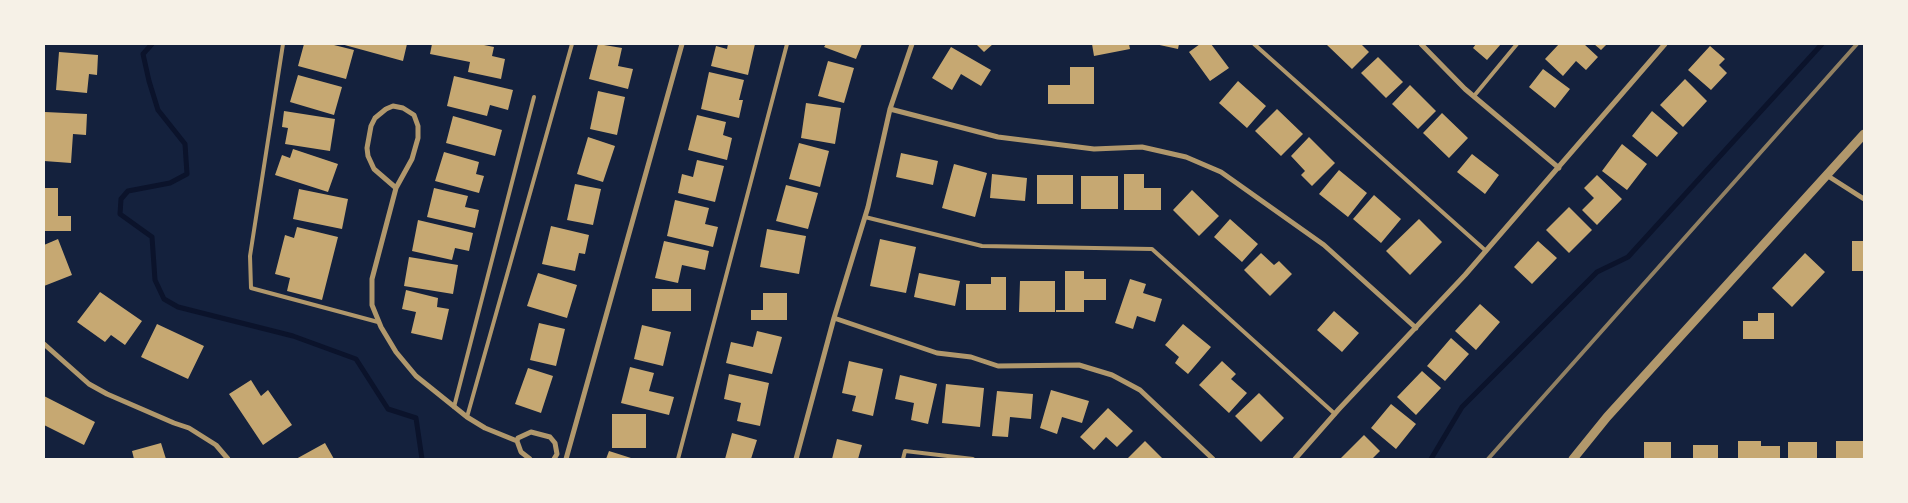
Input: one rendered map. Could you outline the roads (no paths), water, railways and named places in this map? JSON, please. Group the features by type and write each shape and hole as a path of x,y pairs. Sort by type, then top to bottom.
{"street":[{"path":"557,454 566,458 682,44"},
{"path":"796,459 834,318 865,216 890,109 912,44"},
{"path":"1421,44 1474,96 1559,168"},
{"path":"1295,459 1486,251 1665,44"},
{"path":"396,188 374,169 368,156 367,148 371,126 375,118 386,109 394,106 403,108 414,115 418,126 418,138 412,159 396,188 372,279 372,305 378,322 396,352 416,376 467,417 485,428 516,441 520,452 530,459"},
{"path":"890,109 998,136 1094,150 1142,147 1186,157 1221,172 1324,245 1416,328"},
{"path":"1573,459 1607,417 1828,176 1864,134"},
{"path":"1828,176 1864,199"},
{"path":"834,318 937,353 971,358 998,366 1079,365 1112,375 1140,390 1213,459"},
{"path":"44,346 89,384 107,394 189,428 216,445 228,459"},
{"path":"516,441 524,434 531,432 550,437 555,443 557,454 554,459"}],"lane":[{"path":"283,44 250,256 251,288 378,322"},
{"path":"467,417 572,44"},
{"path":"678,459 787,44"},
{"path":"1254,44 1486,251"},
{"path":"1474,96 1517,44"},
{"path":"454,408 534,97"},
{"path":"865,216 982,246 1152,249 1335,414"},
{"path":"903,459 905,451 973,459"}],"waterway":[{"path":"152,44 143,54 149,81 158,110 185,144 187,174 170,183 128,191 121,199 120,214 152,237 155,280 164,299 178,307 293,336 356,359 388,409 416,418 422,459"},
{"path":"1431,459 1462,407 1597,272 1628,257 1822,44"}],"railway":[{"path":"1488,459 1857,44"}]}
